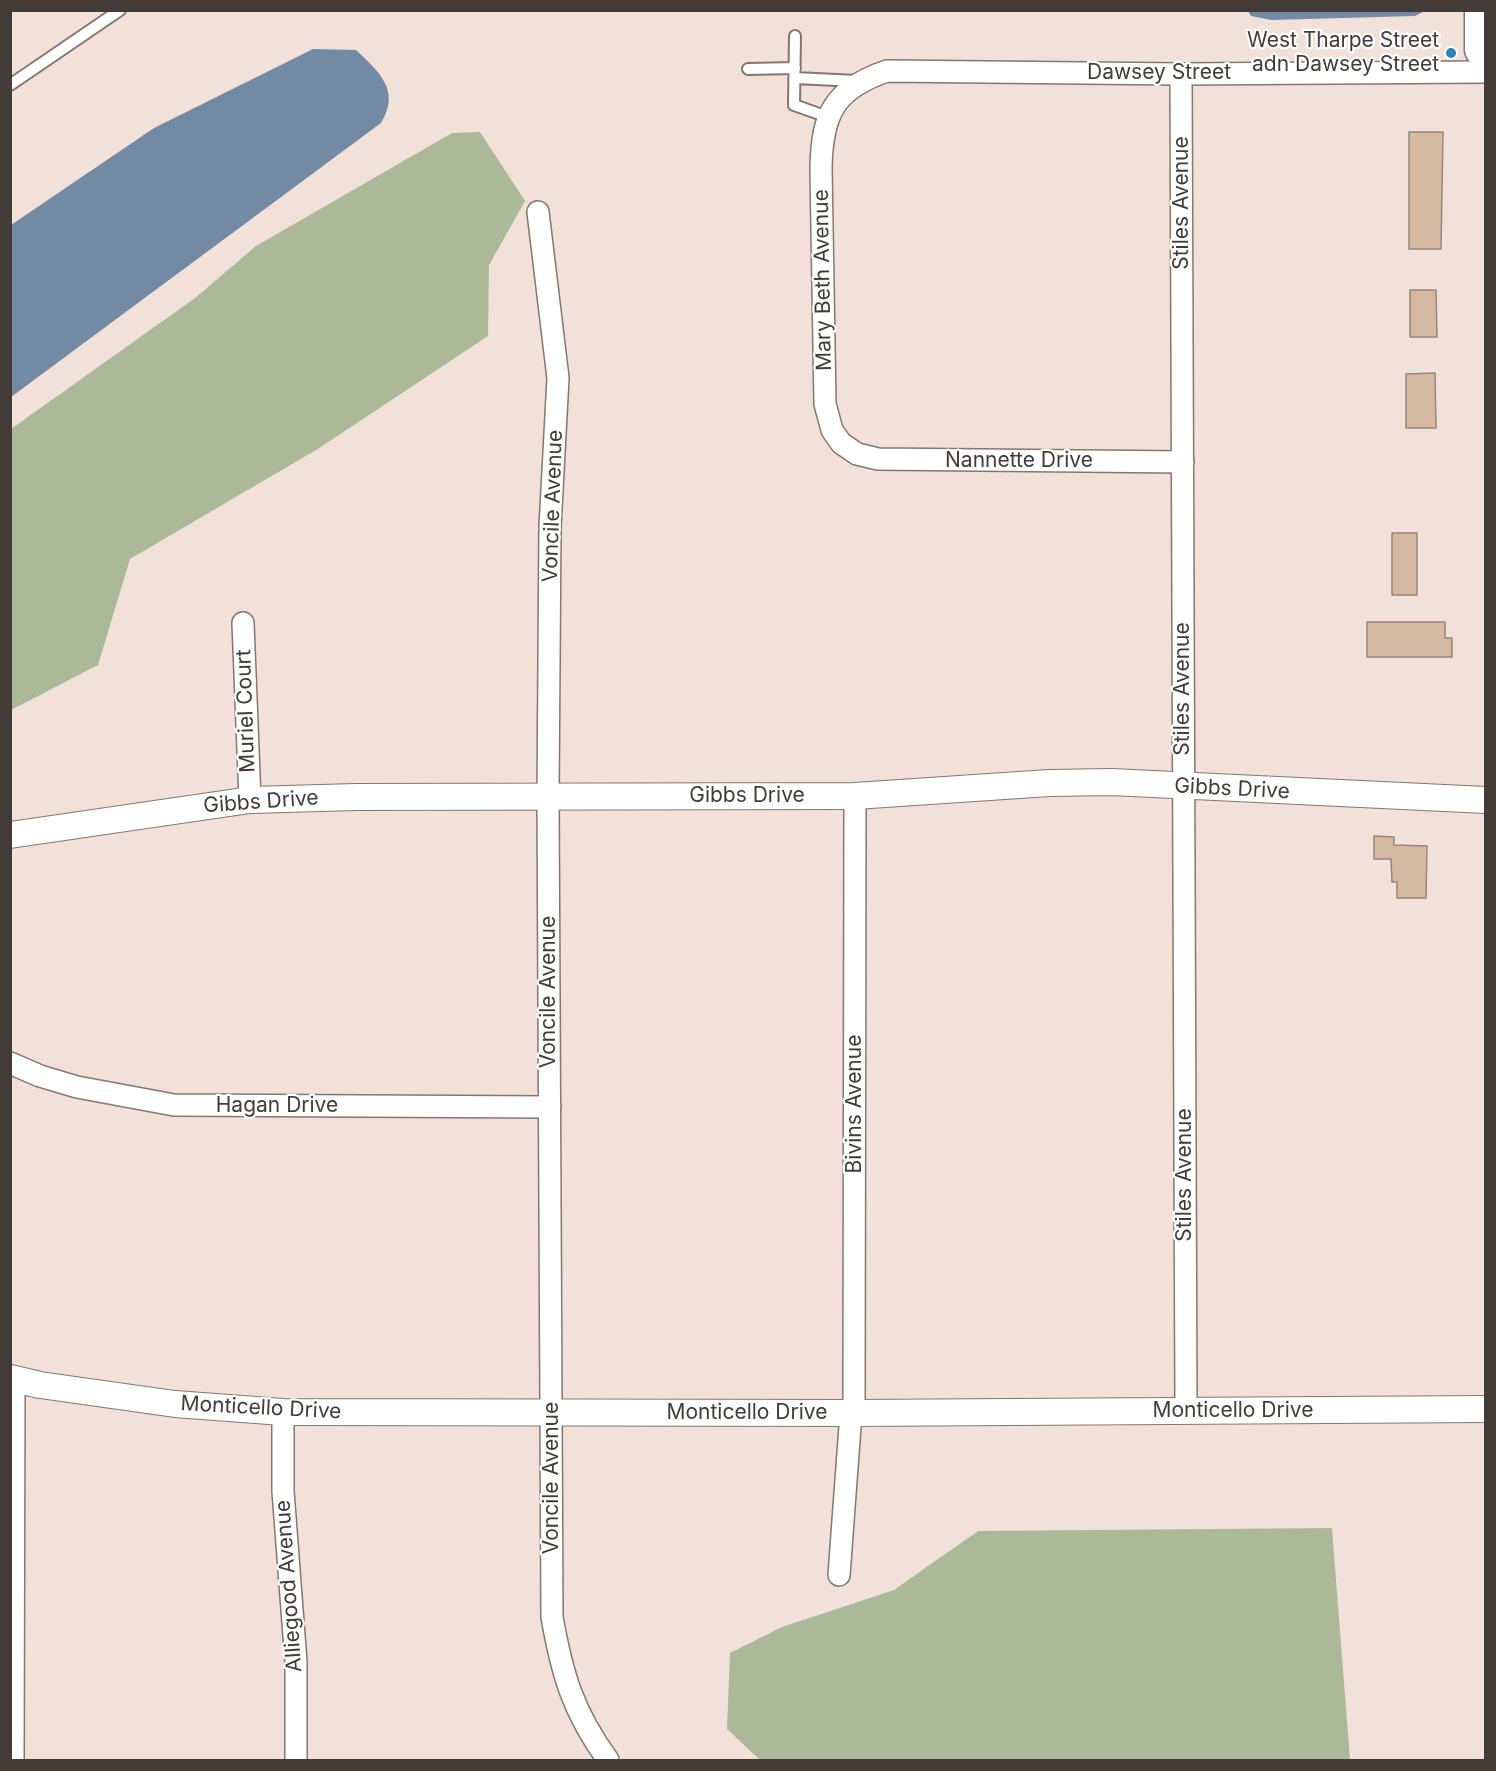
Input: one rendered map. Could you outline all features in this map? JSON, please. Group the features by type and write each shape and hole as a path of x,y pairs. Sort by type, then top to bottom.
{"main road":[{"path":"1480,10 1480,50 1485,58"}],"street":[{"name":"Dawsey Street","path":"840,98 860,81 887,71 1181,74 1485,72"},
{"name":"Stiles Avenue","path":"1181,74 1186,1411"},
{"name":"Mary Beth Avenue","path":"840,98 828,117 822,138 825,404 832,430 841,443 857,454"},
{"name":"Voncile Avenue","path":"538,212 558,378 550,527 548,796 552,1617 562,1671 576,1710 608,1761"},
{"name":"Nannette Drive","path":"857,454 910,461 1183,462"},
{"name":"Muriel Court","path":"243,623 249,800"},
{"name":"Gibbs Drive","path":"10,835 249,800 548,796 855,796 1049,783 1111,782 1485,800"},
{"name":"Bivins Avenue","path":"839,1575 853,1413 855,796"},
{"name":"Hagan Drive","path":"10,1063 40,1076 77,1087 174,1106 550,1107"},
{"name":"Monticello Drive","path":"12,1379 175,1404 284,1412 853,1413 1485,1409"},
{"path":"12,1379 13,1761"},
{"name":"Alliegood Avenue","path":"284,1412 282,1491 296,1662 296,1761"}],"lane":[{"path":"10,85 120,10"},
{"path":"795,36 794,105 828,117"},
{"path":"748,69 860,81"}],"green space":[{"path":"480,132 525,201 489,265 488,336 316,450 130,559 98,665 11,710 11,429 195,298 256,246 452,133"},
{"path":"1332,1528 1350,1760 760,1760 727,1729 730,1653 782,1627 894,1590 978,1531"}],"water":[{"path":"1248,11 1425,11 1415,16 1271,20 1251,16"},
{"path":"313,49 356,50 372,66 385,82 388,91 387,111 381,123 11,397 11,225 154,128"}],"building":[{"path":"1409,132 1443,132 1441,249 1409,249"},
{"path":"1410,290 1436,290 1437,337 1410,337"},
{"path":"1435,373 1436,428 1406,428 1406,374"},
{"path":"1392,533 1417,533 1417,595 1392,595"},
{"path":"1367,622 1445,622 1445,638 1452,638 1452,657 1367,657"},
{"path":"1374,836 1394,837 1394,845 1427,846 1426,898 1397,898 1397,882 1392,882 1391,859 1374,859"}],"place":[{"name":"West Tharpe Street adn Dawsey Street","path":"1451,53"}]}
